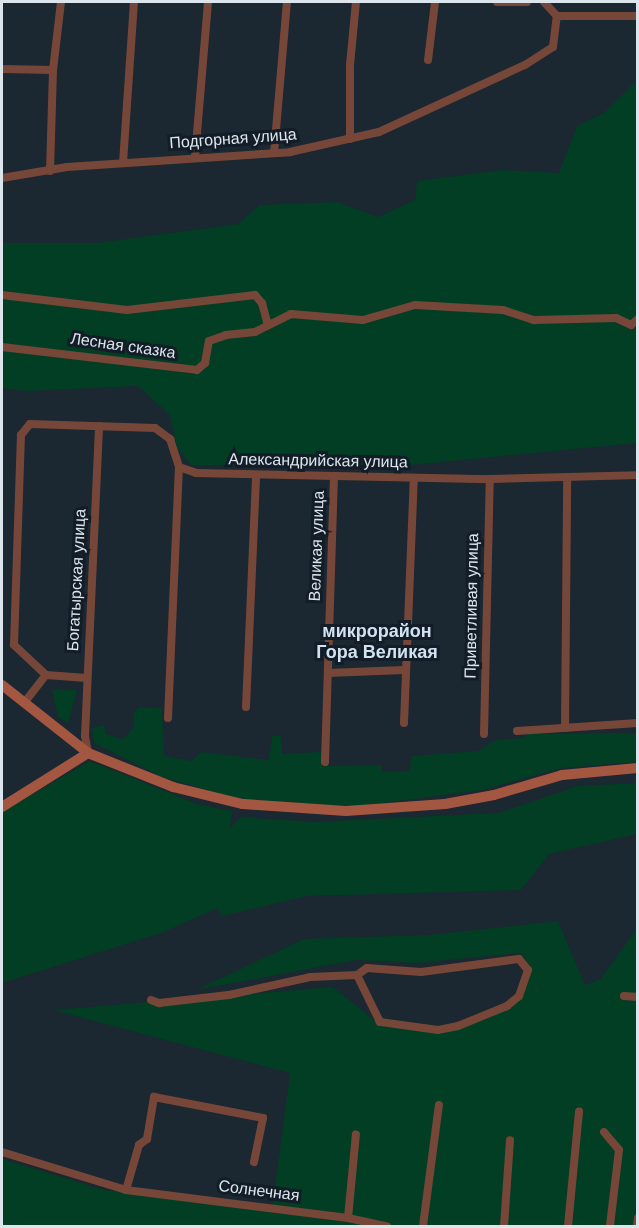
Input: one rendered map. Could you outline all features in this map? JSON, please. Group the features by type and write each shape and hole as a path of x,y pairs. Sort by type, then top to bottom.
{"main road":[{"path":"2,685 88,753 210,798 346,811 445,804 494,795 562,775 638,768"},
{"path":"2,807 88,753"}],"street":[{"path":"50,171 53,70 61,2"},
{"path":"123,163 134,2"},
{"path":"195,157 208,2"},
{"path":"274,153 287,2"},
{"path":"350,139 350,65 356,2"},
{"path":"428,60 435,2"},
{"path":"497,2 527,2"},
{"path":"544,2 557,16 638,15"},
{"name":"Подгорная улица","path":"2,178 123,163 274,153 350,139 398,125 525,65 553,46 557,16"},
{"path":"2,69 53,70"},
{"path":"2,295 127,310 255,295 262,303 268,325"},
{"name":"Лесная сказка","path":"2,347 197,370 205,363 209,341 268,325 291,314 363,320 415,305 503,310 534,320 616,318 631,325 638,320"},
{"path":"87,678 46,675 14,645 14,561 24,428 30,424 62,423 154,428 164,432 179,467 168,718"},
{"name":"Богатырская улица","path":"88,753 87,678 99,426"},
{"name":"Александрийская улица","path":"179,467 196,473 256,477 490,479 638,476"},
{"name":"Великая улица","path":"325,762 334,476"},
{"path":"246,707 256,477"},
{"path":"565,728 567,477"},
{"path":"404,723 404,670 414,478"},
{"name":"Приветливая улица","path":"484,734 490,479"},
{"path":"328,673 404,670"},
{"path":"24,703 46,675"},
{"path":"517,731 638,723"},
{"path":"151,1000 159,1003 229,995 310,977 357,975 367,968 422,972 505,959 519,959 528,970 519,996 507,1006 458,1026 438,1030 380,1022 357,975"},
{"path":"624,996 638,997"},
{"path":"126,1191 139,1145 147,1138 154,1097 263,1118 254,1162"},
{"path":"423,1227 440,1105"},
{"path":"568,1227 579,1112"},
{"path":"604,1132 619,1150 610,1227"},
{"path":"348,1218 356,1134"},
{"path":"504,1227 510,1140"},
{"name":"Солнечная","path":"2,1152 126,1191 348,1218 387,1227"},
{"path":"637,1227 638,1218"}],"green space":[{"path":"637,80 637,443 411,465 191,465 177,448 170,415 138,386 26,391 2,388 2,243 97,243 238,224 260,205 337,202 378,217 415,200 417,181 503,170 559,173 577,126 604,113"},
{"path":"52,689 77,690 68,723 58,717"},
{"path":"139,707 162,708 164,756 192,761 201,752 269,760 272,736 281,736 282,754 321,752 324,766 382,765 381,772 409,771 412,756 478,751 496,740 523,738 528,734 637,733 637,762 562,768 482,790 368,805 318,807 236,798 162,777 94,743 92,728 104,725 106,734 123,739 134,727 134,712"},
{"path":"90,761 197,804 232,811 230,828 241,817 315,822 498,813 578,786 637,783 637,834 549,854 521,890 307,896 222,916 217,908 164,932 2,983 2,812"},
{"path":"558,921 585,985 601,979 637,928 637,1226 2,1226 2,1159 104,1190 186,1197 272,1211 290,1073 53,1010 333,987 380,1025 458,1028 515,998 531,968 521,953 416,963 356,960 196,990 304,939 428,935"}],"district":[{"name":"микрорайон Гора Великая","path":"377,642"}]}
